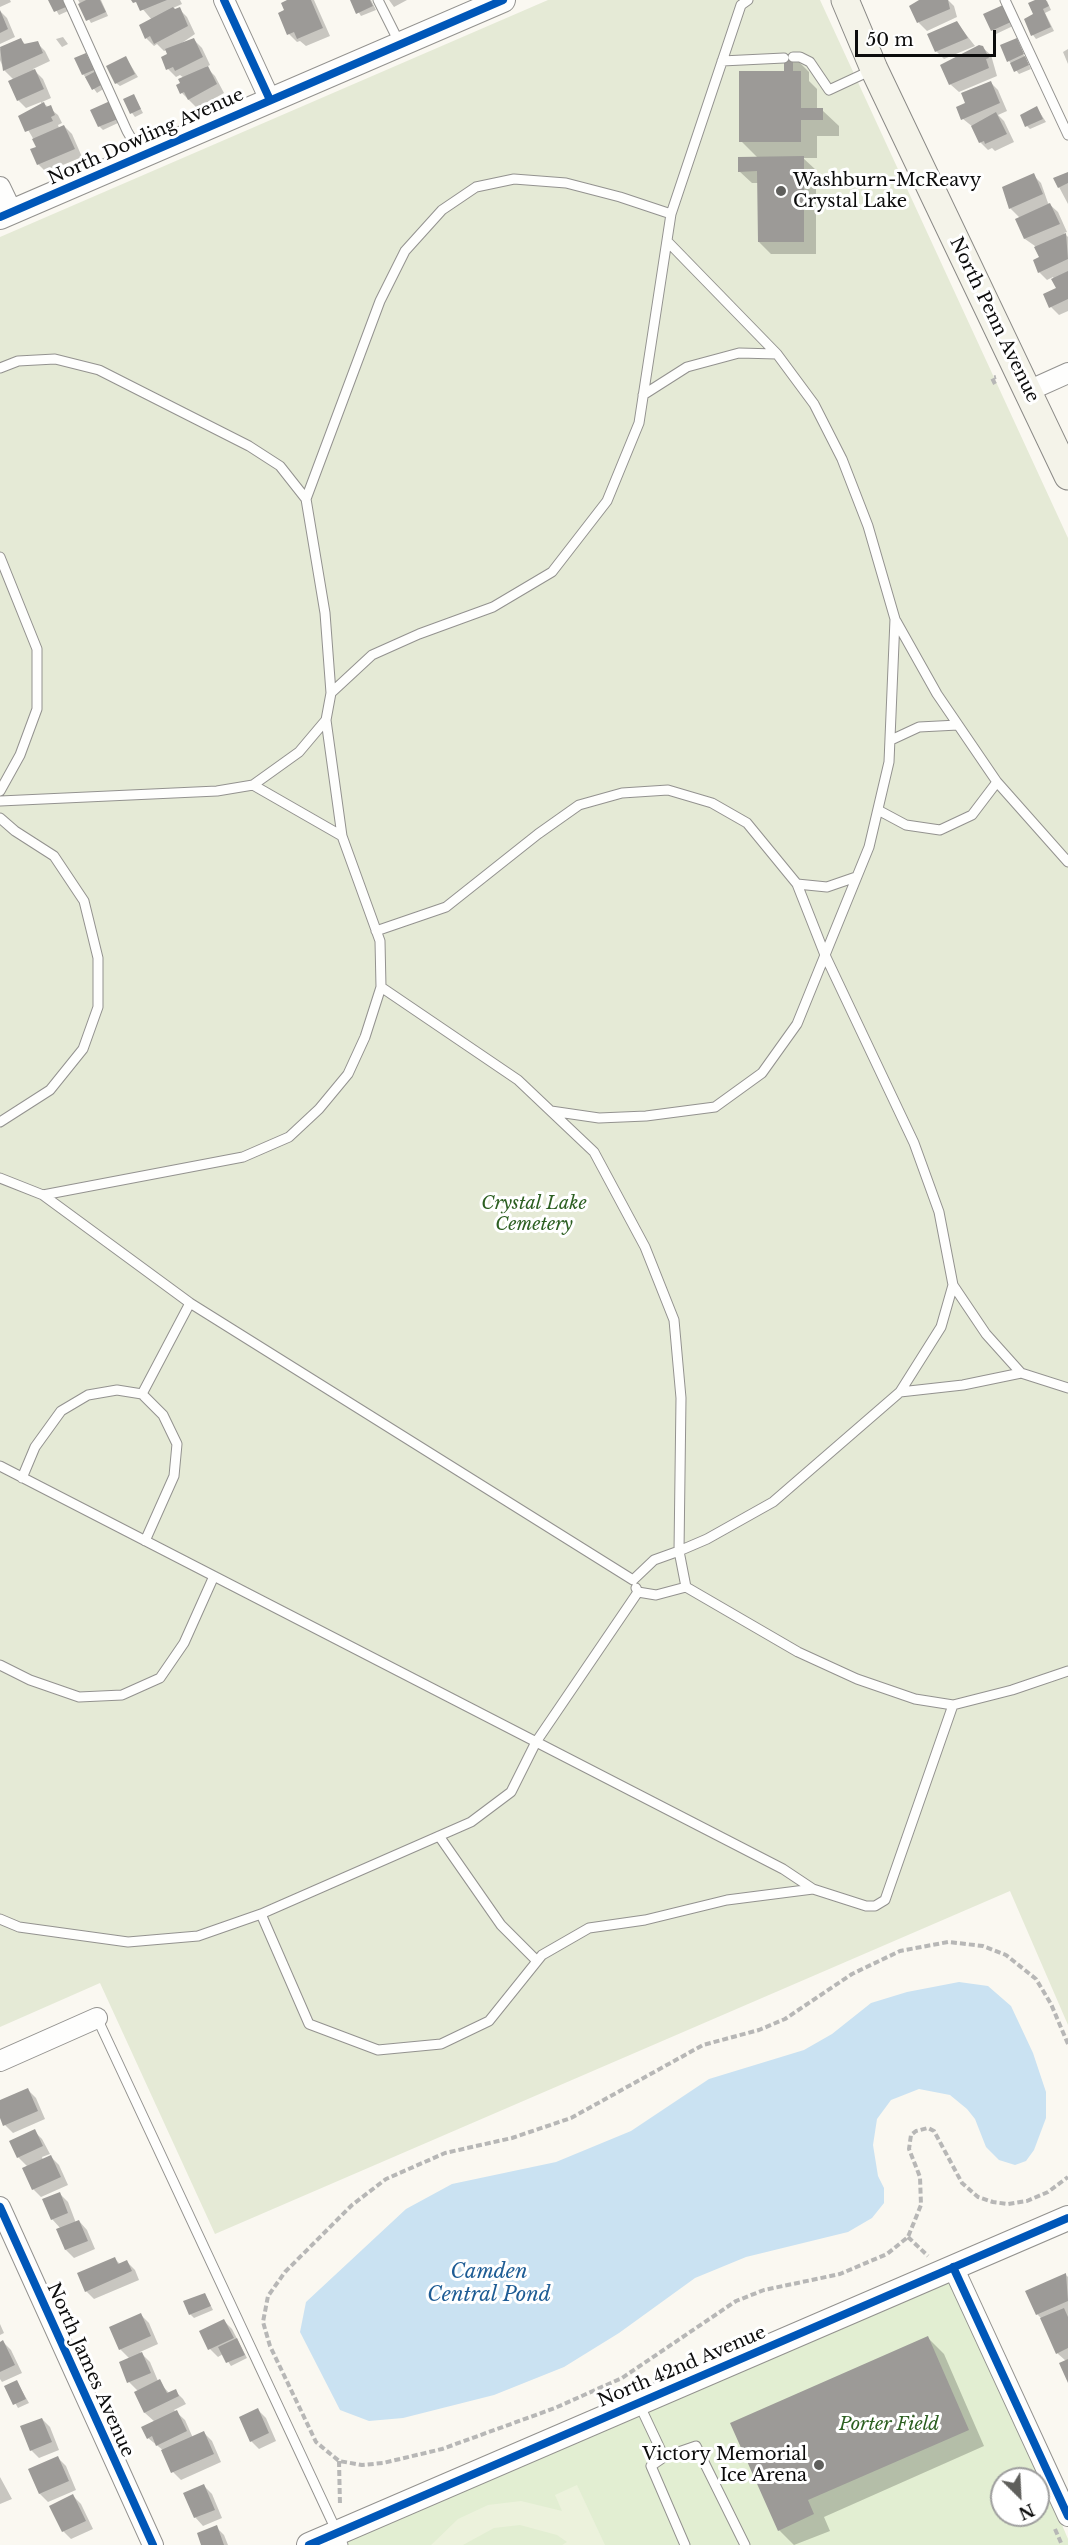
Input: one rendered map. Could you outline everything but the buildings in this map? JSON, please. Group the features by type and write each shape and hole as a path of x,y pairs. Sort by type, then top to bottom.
{"main road":[{"name":"North Penn Avenue","path":"845,0 874,69 1068,476"}],"street":[{"path":"224,0 270,100"},
{"name":"North Dowling Avenue","path":"6,214 503,0"},
{"path":"0,187 6,214"},
{"path":"1028,391 1068,373"},
{"path":"0,2061 97,2018"},
{"name":"North James Avenue","path":"0,2207 153,2545"},
{"name":"North 42nd Avenue","path":"309,2545 1068,2218"},
{"path":"953,2267 1068,2516"}],"lane":[{"path":"68,0 127,131 141,156"},
{"path":"378,0 400,44"},
{"path":"1005,0 1068,135"},
{"path":"331,693 372,656 419,634 493,607 552,572 607,501 639,423 671,214 743,2"},
{"path":"722,61 800,57 810,62 829,90 874,69"},
{"path":"306,499 380,301 405,251 442,210 476,187 514,179 566,183 620,197 671,214"},
{"path":"667,241 777,354 814,404 842,459 868,526 895,619 958,725 997,782 1068,862"},
{"path":"643,395 687,367 739,353 777,354"},
{"path":"0,368 18,361 55,359 99,370 249,446 280,466 306,499 325,613 331,693 326,720 342,836 380,941 381,987 365,1037 348,1074 319,1109 289,1137 243,1157 43,1195"},
{"path":"0,557 38,649 37,709 20,755 0,792"},
{"path":"551,1112 610,1118 715,1107 762,1073 797,1024 869,847 879,810 890,762 895,619"},
{"path":"0,801 217,791 253,785 299,752 326,720"},
{"path":"891,740 920,727 958,725"},
{"path":"879,810 906,825 940,830 972,815 997,782"},
{"path":"253,785 342,836"},
{"path":"376,931 446,907 538,834 579,805 622,793 668,790 712,804 747,823 797,884 825,955 914,1143 939,1212 953,1285 986,1334 1021,1373"},
{"path":"0,818 15,831 54,856 84,901 99,958 98,1007 83,1049 50,1090 0,1122"},
{"path":"797,884 827,887 856,877"},
{"path":"381,987 518,1080 594,1152 645,1247 674,1320 681,1398 679,1551 686,1587"},
{"path":"0,1178 43,1195 190,1303 633,1580 638,1592"},
{"path":"633,1580 654,1560 707,1539 773,1502 900,1392 941,1327 953,1285"},
{"path":"142,1394 190,1303"},
{"path":"900,1392 963,1385 1021,1373 1068,1388"},
{"path":"22,1478 36,1447 61,1411 88,1395 117,1390 142,1394 163,1415 177,1444 174,1476 144,1541"},
{"path":"0,1466 783,1869 813,1889 866,1906 875,1906 885,1900 953,1705"},
{"path":"0,1677 3,1666 30,1680 79,1697 122,1695 160,1678 184,1643 214,1576"},
{"path":"638,1592 656,1595 686,1587 798,1652 857,1678 915,1699 953,1705 1012,1690 1068,1671"},
{"path":"0,1919 19,1927 128,1942 198,1936 261,1914 471,1822 511,1792 536,1742 638,1592"},
{"path":"439,1836 501,1925 537,1961"},
{"path":"261,1914 309,2024 378,2050 441,2044 489,2021 542,1955 589,1928 645,1920 727,1900 813,1889"},
{"path":"97,2018 341,2530"},
{"path":"638,2402 663,2457"},
{"path":"685,2545 652,2471 654,2463 663,2457 696,2446 745,2545"}],"path":[{"path":"995,384 992,378 996,376"},
{"path":"1068,2044 1036,1979 1006,1954 966,1943 948,1942 914,1947 852,1974 772,2025 688,2052 612,2098 571,2118 512,2138 445,2154 386,2179 352,2205 285,2272 268,2296 263,2313 270,2346 310,2432 323,2450 339,2461 362,2465 383,2463 442,2449 555,2408 629,2374 723,2307 764,2290 812,2281 864,2265 887,2254 908,2237 915,2223 921,2197 920,2177 909,2149 909,2141 911,2135 923,2128 928,2128 938,2135 962,2183 978,2197 1008,2204 1027,2201 1055,2188 1068,2177"},
{"path":"908,2237 924,2250 929,2259"},
{"path":"339,2461 338,2490 341,2530"}],"green space":[{"name":"Crystal Lake Cemetery","path":"548,0 820,0 1068,538 1068,2025 1010,1891 215,2234 100,1983 0,2027 0,237"},
{"name":"Porter Field","path":"953,2267 1038,2467 990,2467 990,2527 1050,2527 1050,2496 1068,2539 1068,2545 343,2545 337,2533"},
{"path":"577,2485 605,2545 562,2545 567,2542 557,2535 520,2525 494,2528 463,2545 431,2545 458,2519 488,2505 521,2501 562,2511 555,2495"}],"water":[{"name":"Camden Central Pond","path":"959,1982 988,1986 1011,2006 1033,2053 1046,2092 1046,2118 1034,2150 1026,2161 1015,2165 999,2160 986,2147 975,2119 967,2109 950,2095 919,2089 891,2100 877,2119 873,2145 878,2176 884,2188 884,2203 872,2218 848,2232 746,2257 695,2278 619,2333 564,2367 494,2395 403,2418 369,2421 340,2410 300,2332 306,2302 406,2209 452,2184 556,2162 631,2131 709,2079 804,2050 832,2034 871,2003 907,1992"}],"cycle path":[{"path":"224,0 270,100"},
{"path":"0,217 503,0"},
{"path":"0,2207 153,2545"},
{"path":"309,2545 1068,2218"},
{"path":"953,2267 1068,2516"}],"place":[{"name":"Washburn-McReavy Crystal Lake","path":"781,191"},
{"name":"Victory Memorial Ice Arena","path":"819,2465"}]}
